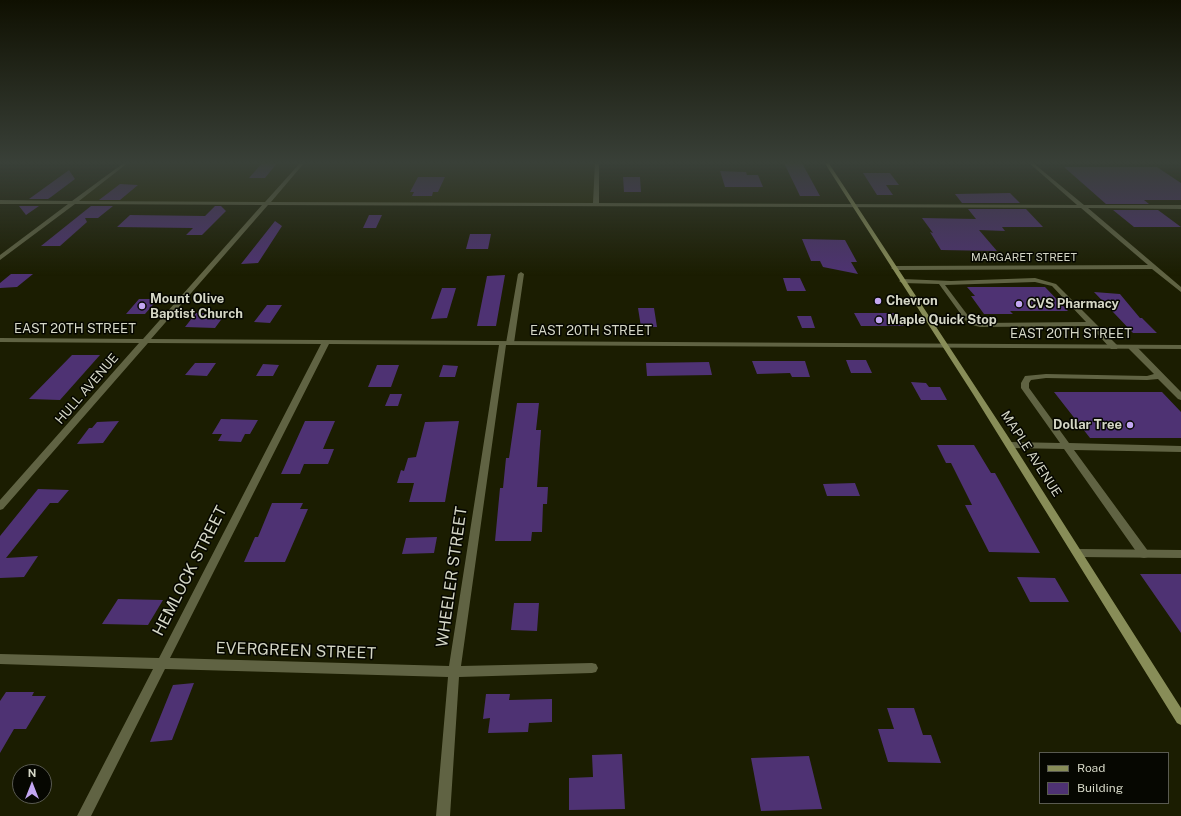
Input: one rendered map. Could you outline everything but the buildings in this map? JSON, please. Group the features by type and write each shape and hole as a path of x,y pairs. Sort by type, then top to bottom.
{"main road":[{"name":"MAPLE AVENUE","path":"850,200 1079,553 1181,719"}],"street":[{"path":"0,258 77,200"},
{"path":"1075,200 1181,290"},
{"path":"0,202 1181,207"},
{"name":"HULL AVENUE","path":"0,506 268,202"},
{"name":"MARGARET STREET","path":"894,268 1154,267"},
{"name":"WHEELER STREET","path":"443,816 454,672 507,343 521,274"},
{"path":"902,281 951,283 1035,280 1048,282 1054,285 1114,347"},
{"path":"940,282 970,323 980,325 1092,324"},
{"name":"EAST 20TH STREET","path":"0,340 1181,347"},
{"name":"HEMLOCK STREET","path":"84,816 326,342"},
{"path":"1132,347 1181,397"},
{"path":"1144,554 1025,388 1025,383 1028,378 1046,376 1147,378 1160,376"},
{"path":"1010,445 1181,449"},
{"path":"1079,553 1181,554"},
{"name":"EVERGREEN STREET","path":"0,659 454,672 592,668"}],"shaded area":[{"path":"78,200 596,200 596,204 75,202"}],"place":[{"name":"Chevron","path":"878,301"},
{"name":"CVS Pharmacy","path":"1019,304"},
{"name":"Mount Olive Baptist Church","path":"142,306"},
{"name":"Maple Quick Stop","path":"879,320"},
{"name":"Dollar Tree","path":"1130,425"}]}
